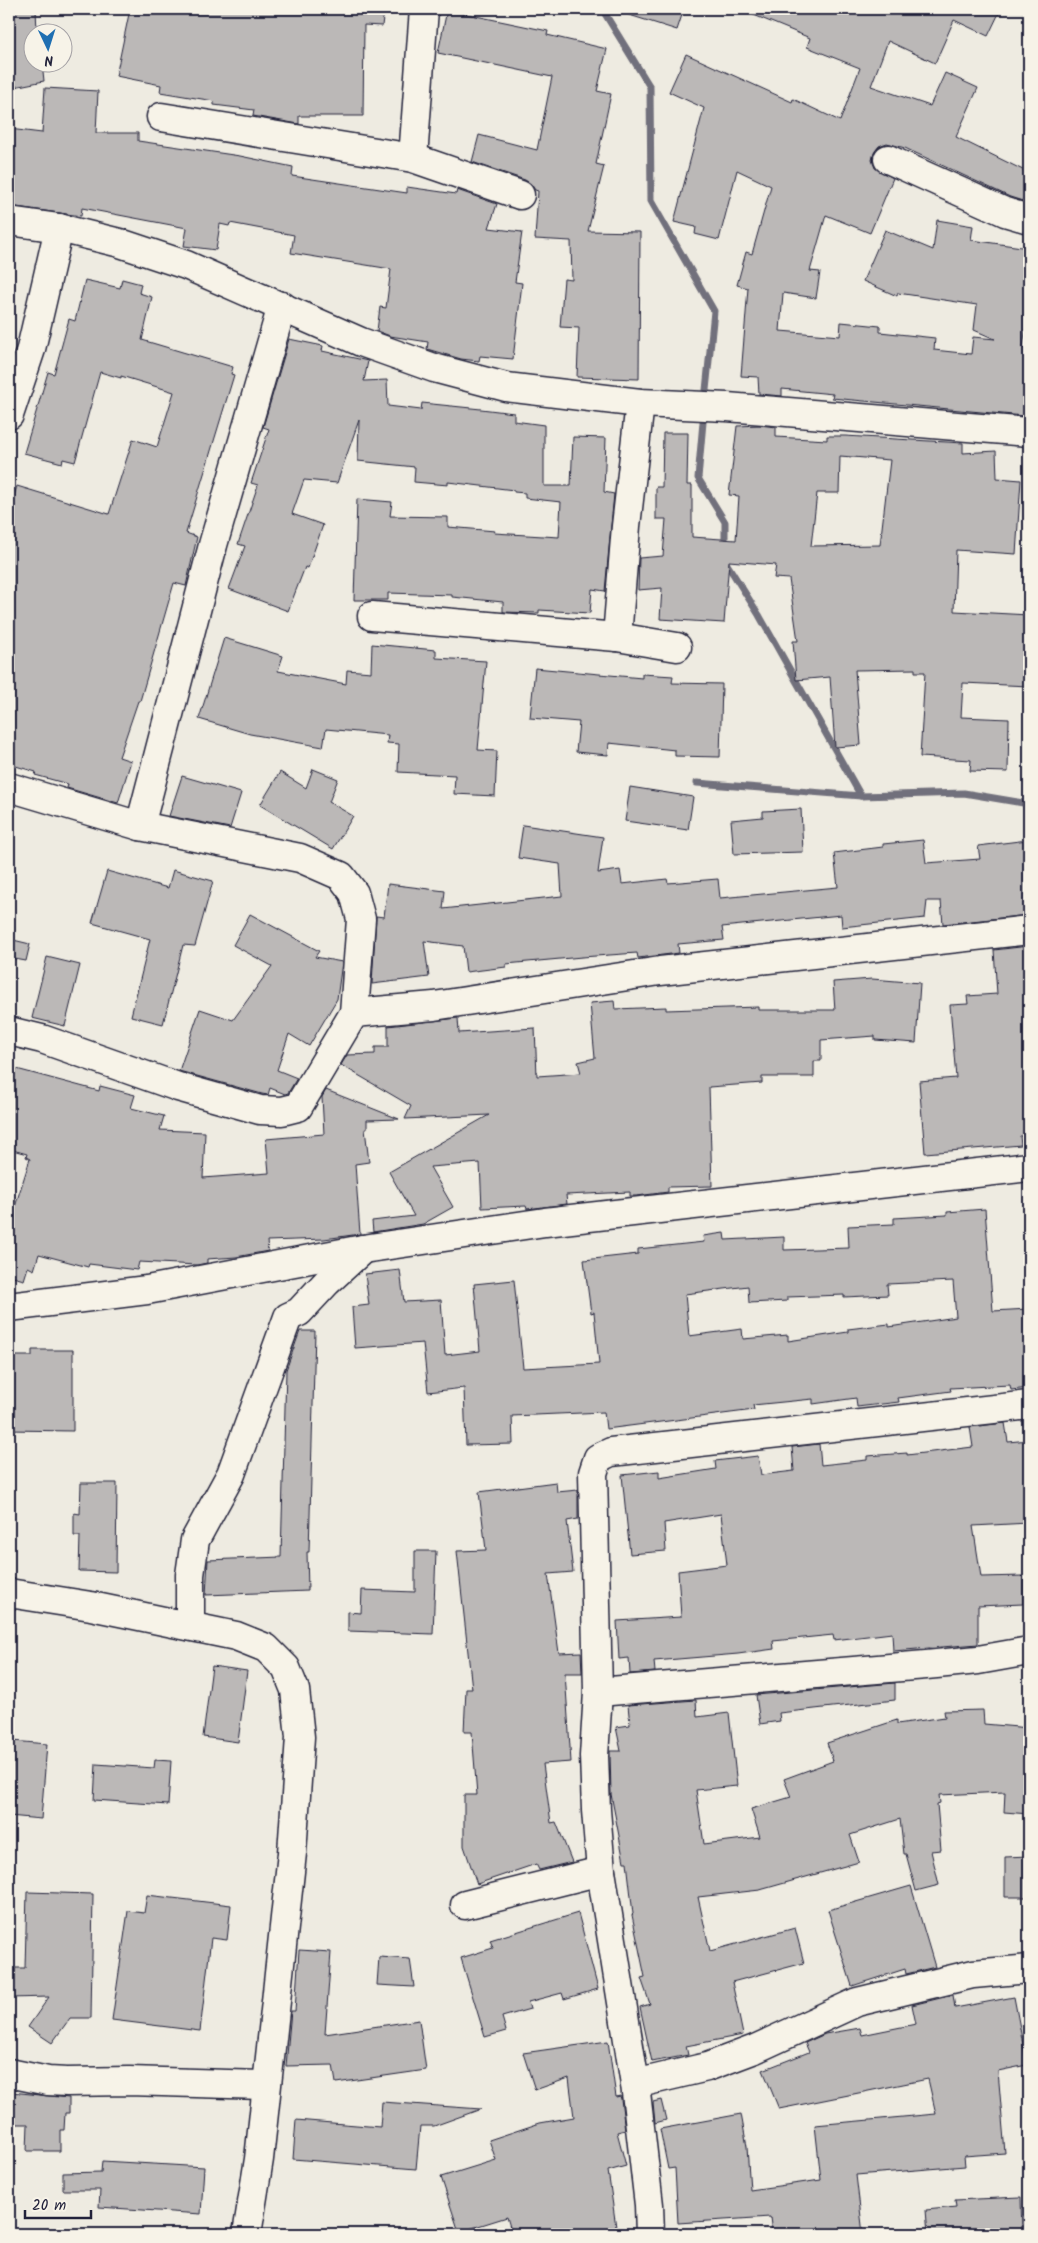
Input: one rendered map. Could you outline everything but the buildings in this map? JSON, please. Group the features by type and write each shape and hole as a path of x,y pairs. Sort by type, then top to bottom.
{"street":[{"path":"413,158 424,9"},
{"path":"161,117 413,158 520,195"},
{"path":"888,159 1005,212 1029,219"},
{"path":"9,221 59,228 120,243 186,265 361,342 434,368 506,387 640,403 727,407 1029,432"},
{"path":"9,415 31,349 59,228"},
{"path":"140,826 213,545 282,306"},
{"path":"617,637 626,526 640,403"},
{"path":"372,616 617,637 677,647"},
{"path":"9,787 140,826 300,858 341,876 354,893 361,919 354,1013 298,1106 282,1111 260,1110 178,1087 42,1039 9,1031"},
{"path":"354,1013 434,1006 660,971 1029,930"},
{"path":"9,1307 147,1290 363,1249 545,1222 1029,1167"},
{"path":"190,1626 190,1574 195,1540 231,1474 288,1316 299,1312 327,1282 363,1249"},
{"path":"650,2234 649,2204 635,2084 601,1871 594,1756 598,1692 593,1473 598,1458 611,1452 1029,1405"},
{"path":"9,1593 91,1606 236,1636 266,1648 286,1668 295,1690 300,1736 292,1853 259,2159 247,2234"},
{"path":"598,1692 926,1665 978,1660 1029,1651"},
{"path":"465,1906 601,1871"},
{"path":"635,2084 707,2067 755,2049 857,2002 974,1974 1029,1969"},
{"path":"9,2073 48,2081 67,2082 129,2081 266,2085"}],"waterway":[{"path":"602,9 650,87 651,201 714,311 705,400"},
{"path":"704,411 698,478 725,522 725,547"},
{"path":"725,561 759,615 861,796"},
{"path":"697,783 861,796 964,793 1029,804"}]}
